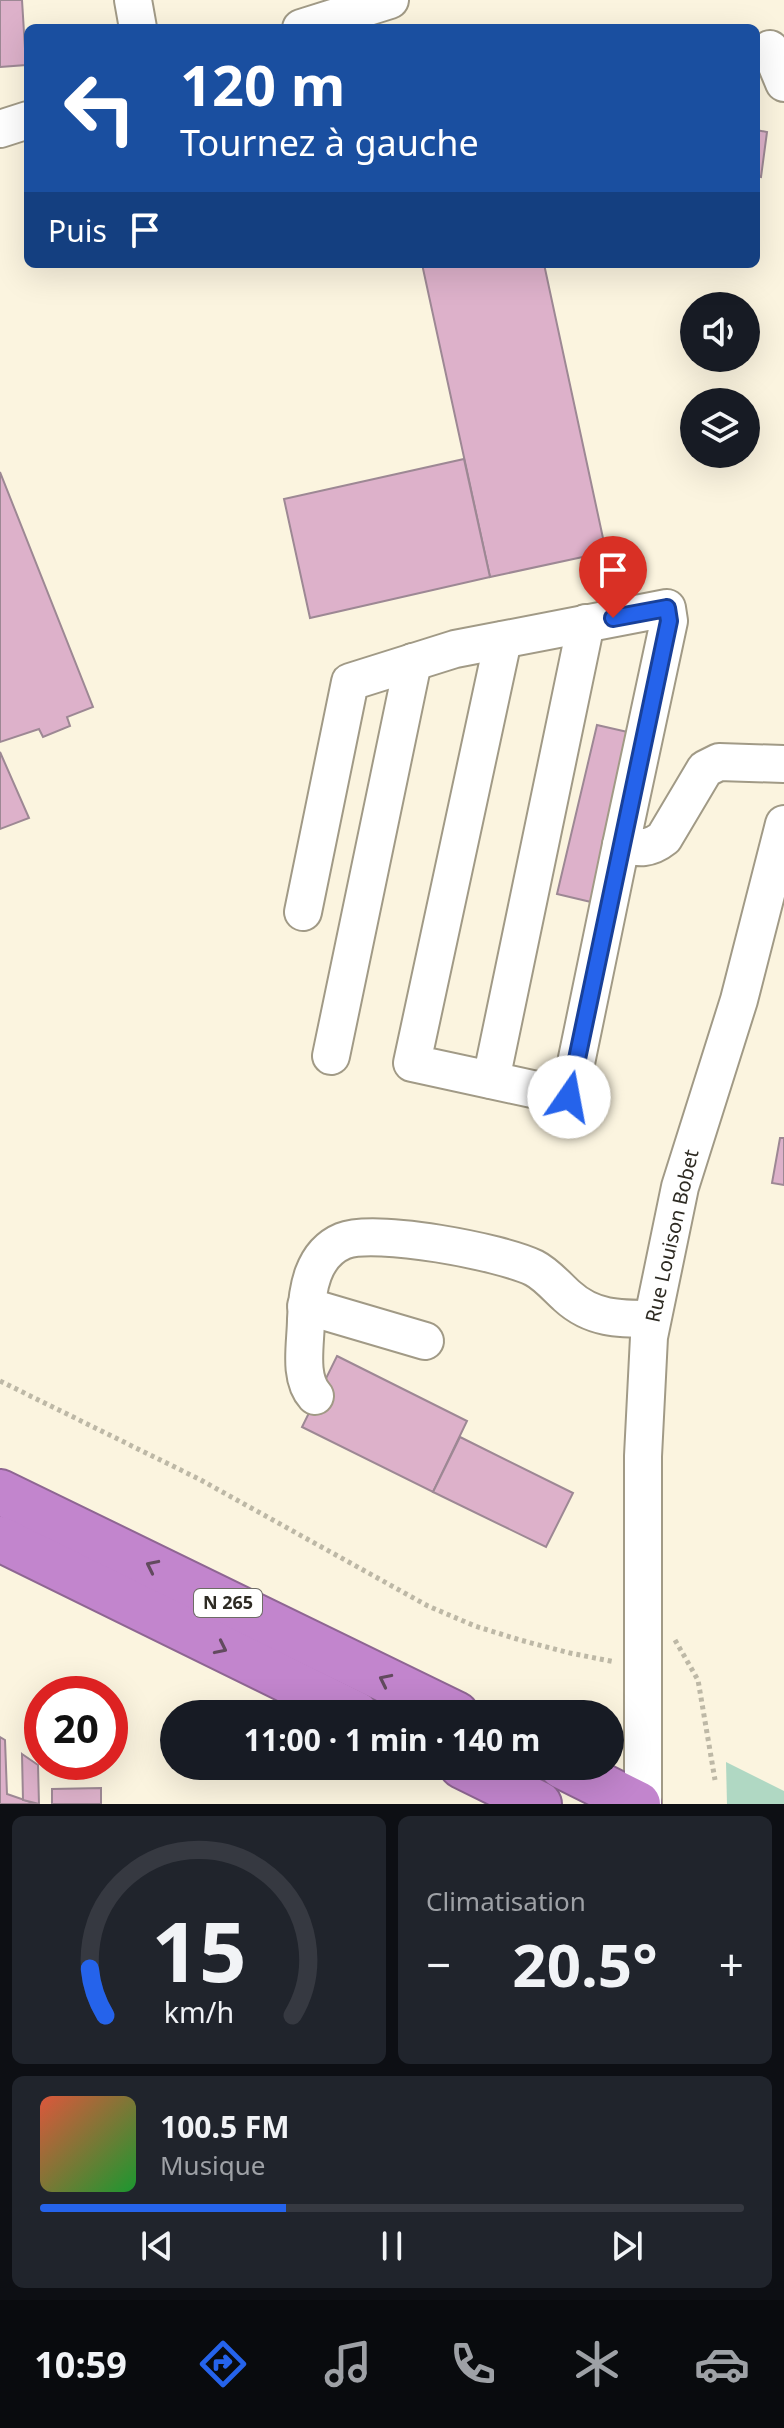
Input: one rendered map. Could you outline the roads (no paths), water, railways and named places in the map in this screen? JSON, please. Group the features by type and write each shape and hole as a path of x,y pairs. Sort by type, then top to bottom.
{"highway":[{"name":"N 265","path":"0,1492 427,1700"},
{"name":"N 265","path":"0,1539 328,1700"},
{"path":"490,1780 539,1804"},
{"path":"598,1780 641,1794"}],"street":[{"path":"133,0 137,24"},
{"path":"314,24 390,0"},
{"path":"770,49 784,83"},
{"path":"0,129 24,121"},
{"path":"303,912 350,682 455,649 667,608 669,621 569,1097 412,1063 503,640"},
{"path":"491,1080 586,623"},
{"path":"331,1056 413,662"},
{"path":"621,845 643,849 653,847 664,838 705,769 719,762 784,764"},
{"name":"Rue Louison Bobet","path":"641,1794 636,1649 649,1337 680,1187 739,1000 784,824"},
{"path":"315,1396 305,1379 306,1306 311,1278 320,1259 343,1241 376,1236 491,1253 537,1269 569,1318 595,1314 613,1319 652,1319"},
{"path":"306,1306 425,1341"}]}
